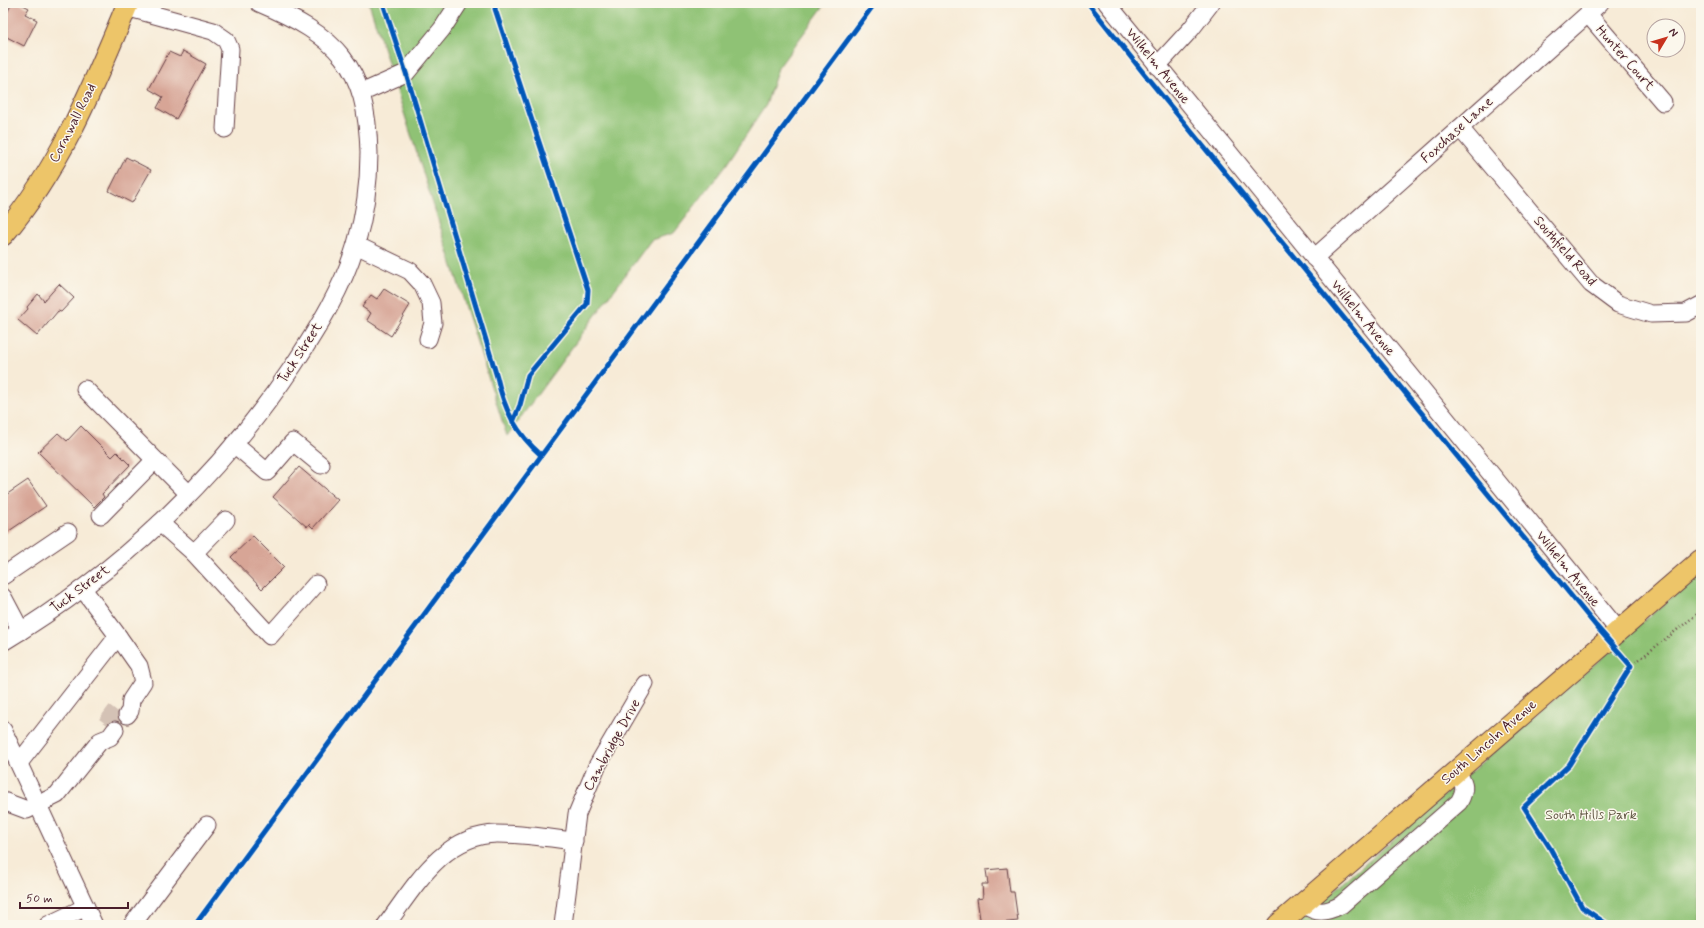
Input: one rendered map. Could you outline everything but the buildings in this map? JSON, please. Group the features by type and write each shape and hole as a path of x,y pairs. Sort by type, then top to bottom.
{"main road":[{"name":"Cornwall Road","path":"3,236 39,186 69,136 94,84 127,5"},
{"name":"South Lincoln Avenue","path":"1278,925 1701,560"}],"street":[{"name":"Tuck Street","path":"3,642 22,631 83,589 160,523 189,494 234,444 272,396 303,351 336,295 356,245 368,192 369,168 367,120 361,92 354,74 346,61 324,38 291,18 259,3"},
{"path":"361,92 406,73 442,29 459,3"},
{"name":"Wilhelm Avenue","path":"1107,3 1619,631"},
{"path":"1157,66 1191,29 1211,3"},
{"path":"127,5 213,31 226,40 230,49 225,128"},
{"name":"Hunter Court","path":"1594,8 1664,102"},
{"name":"Foxchase Lane","path":"1314,258 1594,8"},
{"name":"Southfield Road","path":"1460,128 1591,284 1618,304 1651,314 1686,313 1701,305"},
{"path":"356,245 410,271 422,284 431,302 433,323 428,339"},
{"path":"85,389 189,494"},
{"path":"234,444 267,472 293,442 321,465"},
{"path":"101,515 155,460"},
{"path":"194,553 226,520"},
{"path":"160,523 194,553 270,636 316,584"},
{"path":"3,576 68,532"},
{"path":"83,589 139,666 143,682 125,708"},
{"path":"3,597 22,631"},
{"path":"11,755 118,636"},
{"name":"Cambridge Drive","path":"564,925 577,814 597,766 645,684"},
{"path":"3,801 27,810 57,795 100,741 110,737 110,727"},
{"path":"3,730 11,755 38,805 94,925"},
{"path":"132,925 207,825"},
{"path":"386,925 425,872 437,859 466,840 496,834 574,841"},
{"path":"48,925 86,907"}],"path":[{"path":"1608,925 1582,907 1550,848 1524,807 1569,765 1631,666 1701,611"}],"green space":[{"path":"369,3 826,3 778,68 766,105 726,165 674,233 651,240 507,436"},
{"name":"South Hills Park","path":"1701,572 1701,925 1295,925 1675,594"}],"tunnel":[{"path":"106,724 118,708"}],"cycle path":[{"path":"383,3 406,73 503,400 518,429 532,447 541,455"},
{"path":"496,3 495,9 588,290 587,304 528,375 520,405 513,422"},
{"path":"195,925 875,3"},
{"path":"1088,3 1145,75 1596,626 1631,666 1569,765 1524,807 1550,848 1582,907 1608,925"}]}
